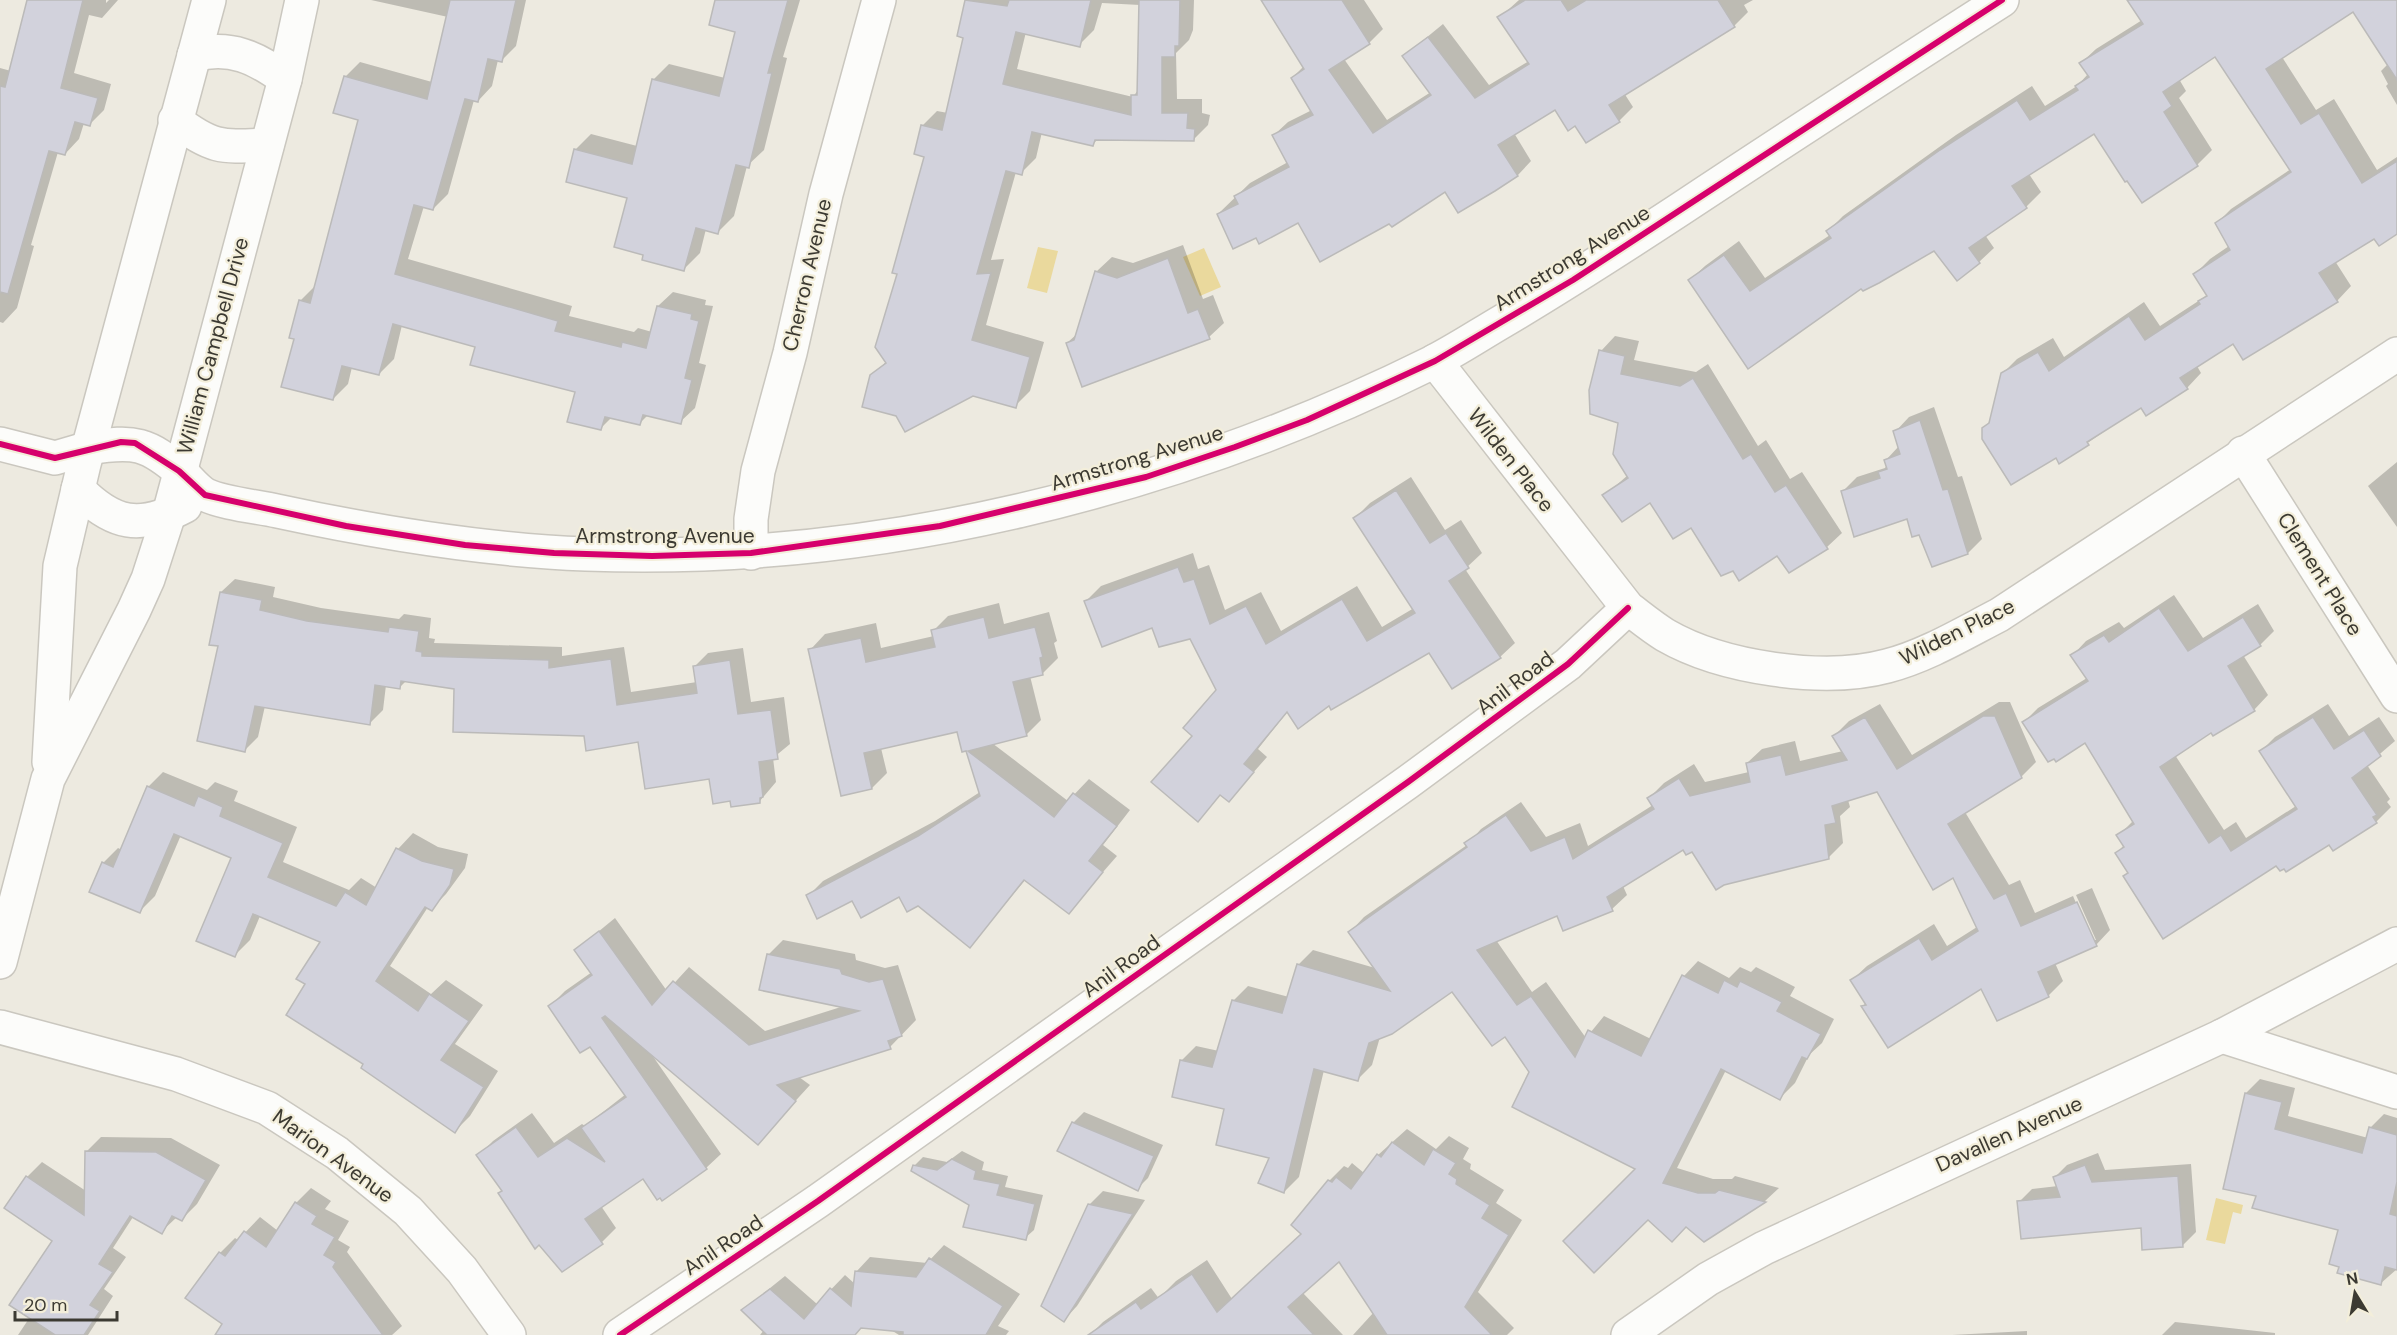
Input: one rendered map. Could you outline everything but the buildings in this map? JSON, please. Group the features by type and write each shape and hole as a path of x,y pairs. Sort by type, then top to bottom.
{"street":[{"name":"William Campbell Drive","path":"0,962 48,779 60,566 175,120 209,0"},
{"name":"William Campbell Drive","path":"48,779 148,579 169,514 285,79 303,0"},
{"name":"Cherron Avenue","path":"751,553 751,519 758,471 790,353 826,194 879,0"},
{"name":"Armstrong Avenue","path":"205,495 346,526 465,545 554,553 652,556 751,553 940,526 1146,477 1307,420 1434,362 1573,280 2001,0"},
{"path":"194,55 209,51 244,55 285,79"},
{"path":"175,120 198,138 212,143 228,147 267,145"},
{"name":"Wilden Place","path":"1434,362 1628,608 1666,635 1712,655 1768,668 1830,672 1887,666 1945,642 1999,615 2397,354"},
{"path":"0,444 55,459 89,448 121,442 135,443 158,455 205,495 169,514 146,519 118,520 96,507 78,489 55,459"},
{"name":"Clement Place","path":"2243,453 2397,696"},
{"name":"Anil Road","path":"620,1335 818,1201 1408,782 1568,664 1628,608"},
{"name":"Davallen Avenue","path":"1628,1335 1708,1279 1764,1248 2222,1036 2397,944"},
{"name":"Marion Avenue","path":"0,1027 176,1074 267,1108 337,1154 408,1211 462,1270 508,1335"},
{"path":"2222,1036 2397,1092"}],"shaded area":[{"path":"1038,247 1058,251 1047,293 1027,288"},
{"path":"1204,248 1221,287 1200,296 1183,257"},
{"path":"2216,1198 2243,1205 2241,1214 2233,1212 2225,1244 2206,1240"}],"cycle path":[{"path":"0,444 55,458 121,442 135,443 179,471 205,495 346,526 465,545 554,553 652,556 751,553 940,526 1146,477 1307,420 1435,361 1573,280 2002,0"},
{"path":"620,1335 818,1201 1408,782 1568,664 1628,608"}]}
